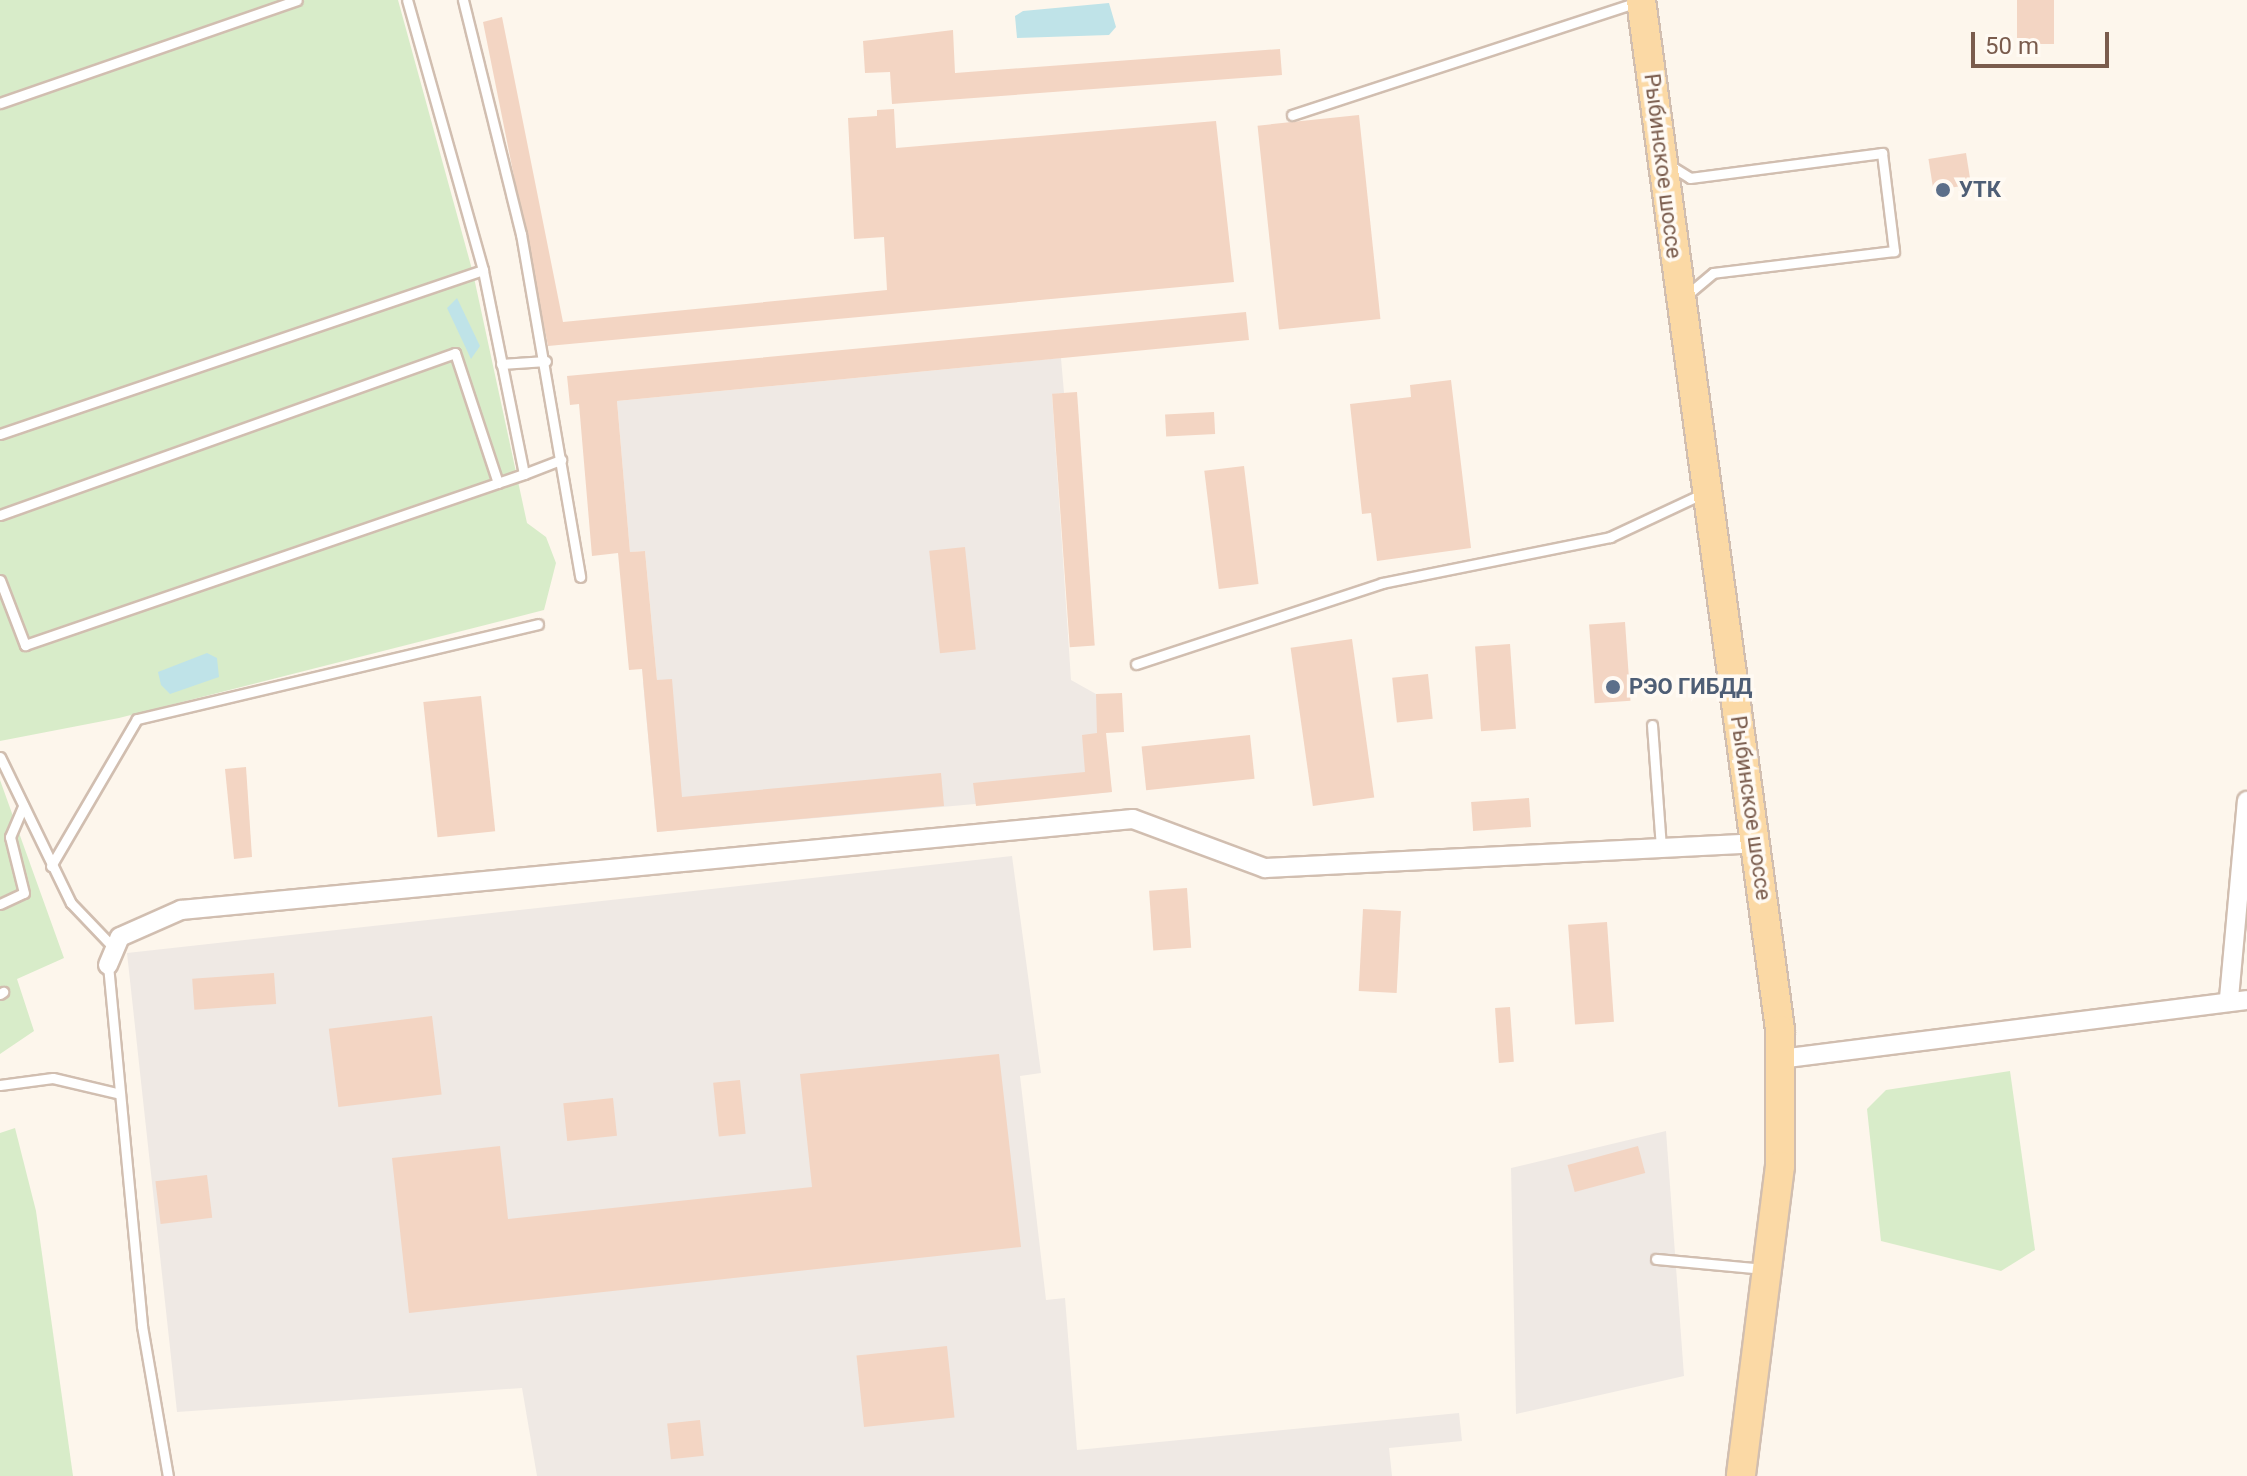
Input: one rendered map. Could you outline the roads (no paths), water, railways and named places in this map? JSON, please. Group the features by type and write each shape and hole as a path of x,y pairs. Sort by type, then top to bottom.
{"main road":[{"name":"Рыбинское шоссе","path":"1641,0 1756,843 1780,1059 1780,1166 1741,1476"}],"street":[{"path":"1780,1059 2238,999 2247,801"},
{"path":"111,957 133,929 181,910 1133,819 1265,868 1756,843"}],"lane":[{"path":"0,103 297,0"},
{"path":"407,0 483,270 524,474"},
{"path":"463,0 546,361 580,577"},
{"path":"1292,115 1641,0"},
{"path":"1663,161 1690,178 1882,153 1884,167 1894,251 1713,273 1681,301"},
{"path":"0,434 483,270"},
{"path":"0,515 455,353 498,483"},
{"path":"501,364 546,361"},
{"path":"0,580 25,645 561,460"},
{"path":"1136,664 1382,583 1610,537 1707,491"},
{"path":"51,866 137,719 538,624"},
{"path":"1652,725 1661,848"},
{"path":"1,759 51,866 87,928 111,957 120,1094 142,1326 168,1476"},
{"path":"0,904 24,893 10,837 23,806"},
{"path":"0,1085 53,1078 120,1094"},
{"path":"1656,1259 1768,1269"}],"water":[{"path":"1109,3 1116,27 1109,35 1017,38 1015,16 1023,11"},
{"path":"457,298 480,346 471,359 447,308"},
{"path":"207,653 217,658 219,677 170,694 161,685 158,672"}],"place":[{"name":"УТК","path":"1943,190"},
{"name":"РЭО ГИБДД","path":"1613,687"}]}
